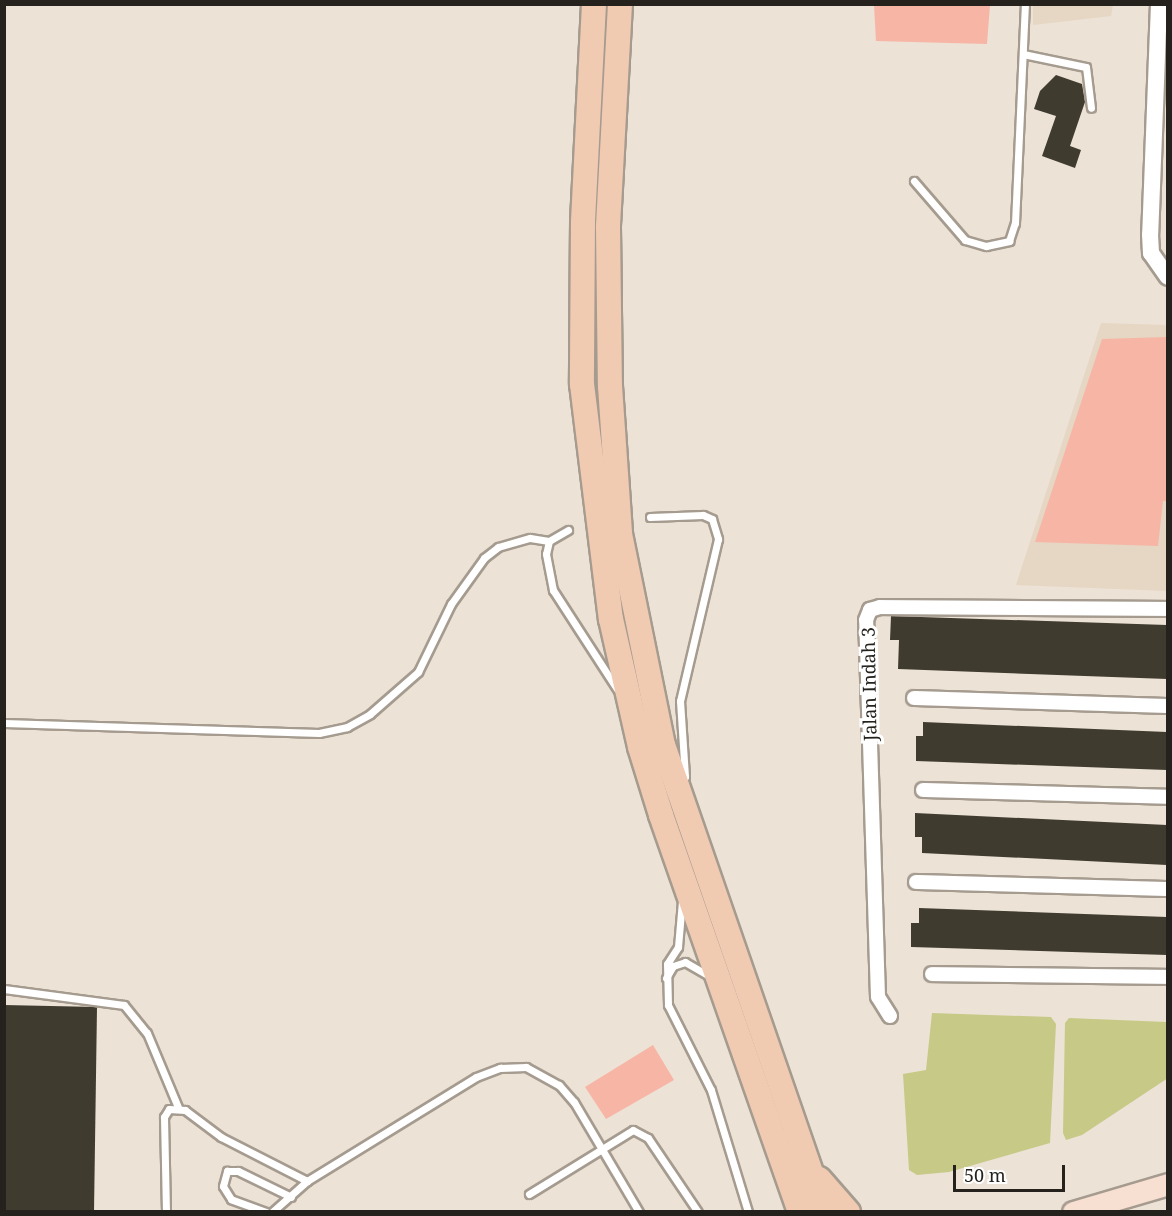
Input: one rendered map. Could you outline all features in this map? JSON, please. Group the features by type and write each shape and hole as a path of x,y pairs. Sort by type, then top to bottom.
{"highway":[{"path":"594,4 581,268 582,384 612,619 640,747 684,881 800,1212"},
{"path":"620,4 608,228 610,386 620,534 652,700 687,819 825,1212"},
{"path":"811,1171 848,1212"}],"main road":[{"path":"1073,1212 1167,1184"}],"street":[{"path":"1159,4 1163,50 1150,234 1151,253 1167,277"},
{"name":"Jalan Indah 3","path":"890,1016 878,997 866,620 870,610 880,607 1167,609"},
{"path":"914,698 1167,706"},
{"path":"923,790 1167,797"},
{"path":"916,882 1167,889"},
{"path":"932,974 1167,977"}],"lane":[{"path":"914,181 965,240 986,246 1009,242 1015,223 1025,4"},
{"path":"1023,54 1086,67 1091,108"},
{"path":"650,517 704,515 712,519 718,539 680,701 687,819"},
{"path":"4,723 319,733 347,727 370,714 418,672 451,604 484,558 498,547 520,540 549,541 568,530"},
{"path":"549,541 546,554 553,590 614,682 640,747"},
{"path":"684,881 678,947 667,964 665,980 668,1005 711,1090 748,1212"},
{"path":"665,980 673,966 686,962 721,984"},
{"path":"4,989 124,1005 147,1033 178,1107 221,1137 307,1181"},
{"path":"272,1212 307,1181 476,1077 500,1068 526,1067 559,1085 602,1147 639,1212"},
{"path":"166,1212 164,1117 170,1109 178,1107"},
{"path":"530,1194 627,1131 643,1132 698,1212"},
{"path":"266,1212 231,1199 223,1186 227,1172 238,1171 291,1197"}],"shaded area":[{"path":"1033,4 1113,5 1111,16 1033,25"},
{"path":"874,5 990,5 987,44 876,41"},
{"path":"1101,323 1167,325 1167,591 1016,585"},
{"path":"1167,337 1168,501 1163,501 1158,546 1035,542 1102,339"},
{"path":"932,1013 1051,1017 1056,1024 1050,1143 949,1172 917,1175 909,1170 903,1074 926,1070"},
{"path":"1069,1018 1167,1022 1168,1078 1082,1135 1066,1140 1063,1133 1065,1023"},
{"path":"653,1045 674,1080 606,1119 585,1087"}],"building":[{"path":"1056,75 1082,84 1085,102 1070,146 1081,150 1075,168 1042,156 1056,116 1034,109 1040,91"},
{"path":"891,616 1167,625 1167,679 898,669 899,640 890,640"},
{"path":"923,722 1167,732 1167,770 916,761 916,736 923,736"},
{"path":"915,813 1167,825 1167,865 922,853 922,837 915,837"},
{"path":"919,908 1167,917 1167,955 911,947 911,923 919,923"},
{"path":"4,1005 97,1007 94,1212 4,1212"}]}
